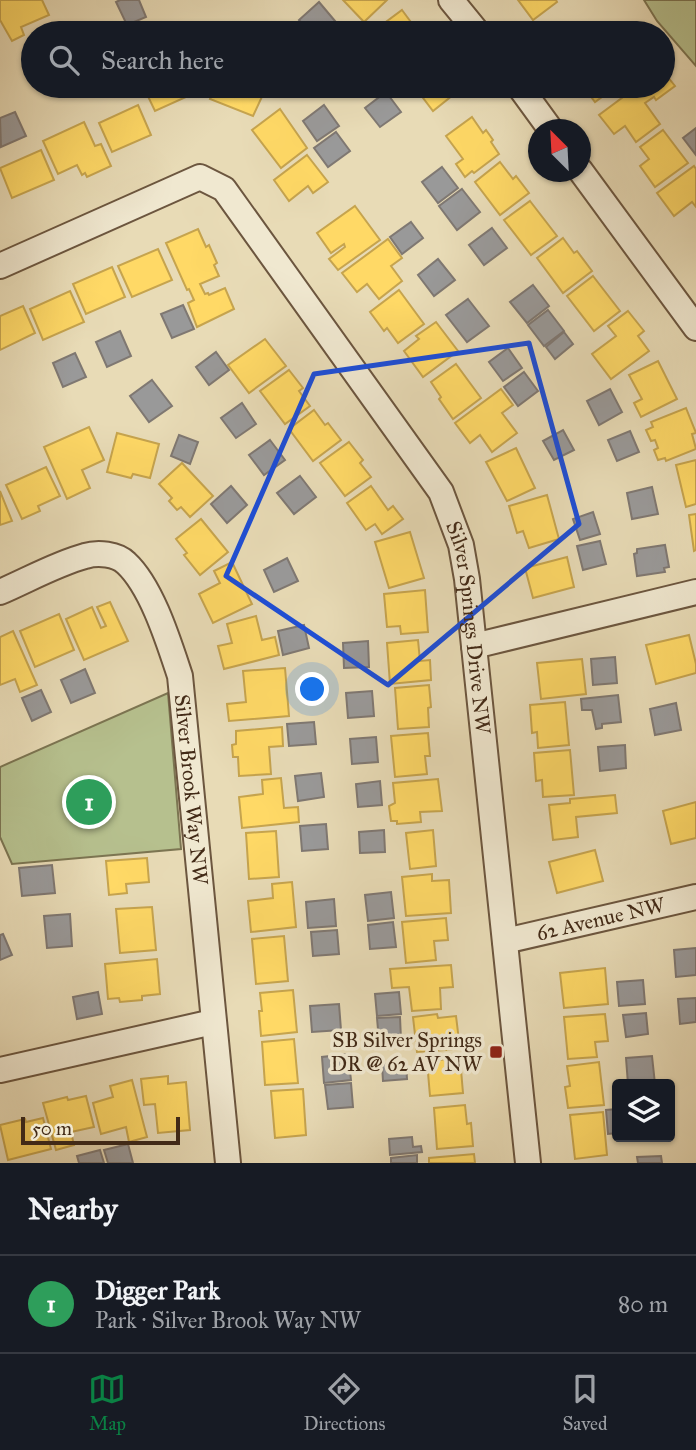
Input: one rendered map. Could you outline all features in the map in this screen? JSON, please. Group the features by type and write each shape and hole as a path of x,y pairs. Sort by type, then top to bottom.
{"street":[{"path":"451,0 468,21"},
{"path":"528,98 543,119"},
{"name":"Silver Springs Drive NW","path":"0,266 200,177 225,189 441,492 461,545 467,579 528,1163"},
{"path":"589,182 696,328"},
{"name":"Silver Brook Way NW","path":"0,592 87,555 107,554 125,562 151,601 164,631 180,676 228,1163"},
{"path":"474,646 696,592"},
{"name":"62 Avenue NW","path":"505,941 696,897"},
{"path":"0,1070 213,1022"}],"highlighted area":[{"path":"529,343 579,524 388,685 226,576 314,374"}],"green space":[{"path":"644,0 696,0 696,66 675,42 675,21 657,21"},
{"path":"168,693 181,849 12,864 0,837 0,767"}],"building: Homes":[{"path":"0,0 42,0 49,15 35,21 21,21 21,36 12,41 0,20"},
{"path":"343,0 387,0 365,21"},
{"path":"518,0 556,0 557,2 533,20"},
{"path":"402,10 410,21 387,21"},
{"path":"149,98 184,98 155,111"},
{"path":"210,98 261,98 253,116"},
{"path":"423,98 449,98 433,111"},
{"path":"622,98 652,98 645,103 660,124 636,142 625,126 614,134 599,115"},
{"path":"138,105 151,135 112,152 99,123"},
{"path":"280,109 307,148 281,168 252,130"},
{"path":"472,117 483,133 486,130 499,154 465,177 456,164 463,159 446,136"},
{"path":"84,122 95,146 101,144 111,166 87,177 85,173 82,175 77,165 58,174 43,141"},
{"path":"663,130 688,163 655,187 640,166 649,159 640,147"},
{"path":"41,150 54,180 12,198 0,168"},
{"path":"307,155 328,182 313,193 308,186 289,201 274,180"},
{"path":"500,162 513,179 516,176 529,193 500,215 475,182"},
{"path":"694,166 696,207 692,202 674,216 657,193"},
{"path":"530,201 557,236 531,255 504,220"},
{"path":"355,206 380,240 338,270 329,259 345,247 344,244 331,253 317,233"},
{"path":"198,229 206,247 209,245 219,276 200,284 205,294 209,295 225,288 234,309 197,327 188,303 194,300 166,243"},
{"path":"563,238 592,271 563,293 537,258"},
{"path":"388,239 402,258 391,266 402,281 379,299 367,284 357,292 342,273"},
{"path":"158,249 172,280 132,297 118,266"},
{"path":"112,267 125,297 86,314 73,284"},
{"path":"593,276 620,311 594,331 567,296"},
{"path":"399,290 424,324 398,343 387,328 384,331 370,312"},
{"path":"70,291 84,322 43,340 30,309"},
{"path":"23,306 35,333 0,350 0,316"},
{"path":"628,311 644,331 638,336 649,351 611,379 592,354 616,336 608,326"},
{"path":"436,322 458,351 423,377 404,351 419,339 416,336"},
{"path":"265,339 286,366 249,393 228,365"},
{"path":"658,361 677,399 641,417 634,403 642,399 629,375"},
{"path":"456,364 481,398 453,419 431,382"},
{"path":"289,370 303,388 299,391 310,406 285,424 260,391"},
{"path":"501,389 513,405 502,413 517,433 492,452 480,435 470,443 455,423"},
{"path":"686,408 696,433 692,434 696,449 666,461 665,458 658,460 654,450 658,448 655,440 651,441 646,430 653,427 651,422"},
{"path":"314,410 341,440 313,461 289,429"},
{"path":"89,427 104,460 82,470 90,488 67,499 44,447"},
{"path":"117,433 159,444 150,478 133,474 131,478 107,472"},
{"path":"349,442 363,460 360,463 371,477 345,496 320,463"},
{"path":"516,448 535,488 507,501 486,462"},
{"path":"696,460 696,504 686,507 676,465"},
{"path":"182,463 213,496 190,517 181,507 177,510 169,501 172,498 159,484"},
{"path":"46,467 60,496 38,506 40,511 22,519 6,485"},
{"path":"371,486 388,510 393,506 403,519 382,534 375,524 366,530 347,503"},
{"path":"0,491 12,521 0,525"},
{"path":"547,495 559,539 529,548 523,531 517,533 509,506"},
{"path":"696,514 696,550 694,551 689,515"},
{"path":"201,519 228,552 200,575 184,555 187,553 176,539"},
{"path":"410,532 424,578 389,588 375,542"},
{"path":"567,557 574,587 533,598 525,568"},
{"path":"232,562 252,604 213,623 199,594 220,583 214,571"},
{"path":"425,590 428,632 401,634 400,626 387,627 384,594"},
{"path":"110,602 128,641 84,660 66,619 92,607 101,628 106,626 97,607"},
{"path":"59,614 74,650 35,667 20,631"},
{"path":"256,616 262,640 275,637 279,655 224,669 218,646 232,643 227,624"},
{"path":"13,631 37,685 20,692 15,679 0,685 0,637"},
{"path":"689,635 696,673 656,684 646,645"},
{"path":"418,640 420,661 430,660 431,680 390,684 387,643"},
{"path":"582,659 586,694 541,699 537,663"},
{"path":"285,668 289,716 229,721 227,704 246,702 243,671"},
{"path":"429,685 429,727 398,729 395,688"},
{"path":"565,702 569,745 538,748 537,732 532,733 530,705"},
{"path":"282,727 283,746 269,747 271,774 239,776 238,757 233,757 232,745 236,744 236,731"},
{"path":"428,733 430,756 425,756 427,774 395,777 391,736"},
{"path":"570,750 574,795 543,797 542,780 536,781 534,753"},
{"path":"281,778 284,808 298,807 299,822 242,828 239,797 263,794 262,780"},
{"path":"438,779 442,811 420,812 421,822 397,824 397,821 391,821 389,806 395,803 393,783"},
{"path":"615,795 617,813 576,817 578,837 553,840 549,805 570,803 570,799"},
{"path":"696,802 696,838 671,844 663,811"},
{"path":"433,830 436,866 410,869 406,833"},
{"path":"276,831 279,877 249,879 246,833"},
{"path":"595,850 603,881 557,893 549,862"},
{"path":"147,858 149,882 126,884 127,893 109,895 106,861"},
{"path":"432,874 432,881 449,880 451,913 406,916 402,877"},
{"path":"292,882 296,927 251,932 248,901 273,898 272,884"},
{"path":"152,907 156,950 120,953 116,909"},
{"path":"446,918 448,940 434,941 436,960 406,963 402,922"},
{"path":"284,936 288,981 256,984 252,939"},
{"path":"157,959 160,994 142,996 142,1000 120,1002 119,998 108,999 105,964"},
{"path":"451,965 453,987 440,988 441,1009 412,1011 409,987 392,988 390,969"},
{"path":"605,968 608,1004 564,1008 560,973"},
{"path":"293,990 297,1032 261,1036 260,993"},
{"path":"437,1014 438,1018 456,1016 460,1049 417,1052 413,1017"},
{"path":"605,1014 608,1041 595,1042 597,1057 568,1059 564,1017"},
{"path":"294,1039 298,1083 265,1085 262,1042"},
{"path":"460,1058 463,1093 430,1096 427,1061"},
{"path":"599,1062 604,1105 568,1108 565,1087 570,1086 567,1066"},
{"path":"168,1076 168,1084 186,1082 190,1130 158,1133 155,1104 144,1105 141,1079"},
{"path":"132,1080 147,1137 129,1142 126,1127 101,1134 93,1103 113,1097 110,1086"},
{"path":"303,1089 306,1135 275,1138 271,1091"},
{"path":"86,1096 94,1127 71,1132 74,1145 56,1150 43,1103"},
{"path":"465,1105 467,1124 471,1123 473,1146 437,1149 434,1108"},
{"path":"603,1112 607,1155 575,1159 570,1115"},
{"path":"43,1118 51,1149 8,1160 0,1125"},
{"path":"474,1154 475,1163 429,1163 429,1158"}],"building: Industry":[{"path":"139,0 146,17 136,21 125,21 116,2"},
{"path":"319,2 335,21 300,21"},
{"path":"378,98 390,98 401,112 380,127 365,108"},
{"path":"324,105 339,126 317,141 303,121"},
{"path":"15,112 26,136 1,147 0,118"},
{"path":"696,128 696,155 683,138"},
{"path":"336,132 350,151 328,167 314,148"},
{"path":"442,167 458,188 438,203 422,182"},
{"path":"462,189 480,212 457,230 439,206"},
{"path":"411,222 423,238 402,254 390,237"},
{"path":"492,228 507,248 484,265 469,245"},
{"path":"438,259 455,280 434,296 418,275"},
{"path":"533,285 549,306 527,323 510,302"},
{"path":"468,299 489,326 467,342 446,315"},
{"path":"183,305 194,329 172,338 161,314"},
{"path":"548,310 564,331 544,346 528,325"},
{"path":"120,331 131,356 107,367 96,342"},
{"path":"564,332 573,344 555,359 546,347"},
{"path":"508,348 522,368 503,381 489,362"},
{"path":"216,352 229,370 209,385 196,367"},
{"path":"75,353 86,377 63,387 53,363"},
{"path":"524,372 538,391 518,406 504,387"},
{"path":"152,380 172,406 149,422 130,396"},
{"path":"610,389 622,412 599,425 587,401"},
{"path":"242,403 256,424 236,438 221,418"},
{"path":"563,430 574,450 554,460 543,441"},
{"path":"630,431 639,452 617,461 608,440"},
{"path":"179,435 198,442 190,464 171,456"},
{"path":"270,440 285,460 264,475 249,455"},
{"path":"300,476 316,497 294,514 277,493"},
{"path":"231,486 247,505 227,523 211,504"},
{"path":"652,487 658,514 632,519 627,493"},
{"path":"593,512 600,534 580,540 573,519"},
{"path":"600,541 606,564 583,570 577,546"},
{"path":"665,545 669,567 664,568 665,572 637,576 634,554 637,549"},
{"path":"287,558 298,581 274,592 264,570"},
{"path":"304,625 309,648 283,655 278,631"},
{"path":"368,641 369,667 344,668 343,643"},
{"path":"615,657 617,683 593,685 591,659"},
{"path":"85,669 95,693 71,703 61,680"},
{"path":"41,690 51,712 32,721 22,698"},
{"path":"372,691 374,716 348,718 346,693"},
{"path":"618,695 621,722 602,724 602,728 596,729 592,710 582,710 581,699"},
{"path":"676,703 681,730 655,735 650,709"},
{"path":"314,722 316,744 289,746 287,724"},
{"path":"376,737 378,762 352,764 350,739"},
{"path":"625,745 626,768 600,771 598,747"},
{"path":"321,773 324,797 298,801 295,776"},
{"path":"380,781 382,805 358,807 356,784"},
{"path":"326,824 328,849 302,851 300,826"},
{"path":"384,830 385,852 360,853 359,832"},
{"path":"52,865 55,893 22,896 19,868"},
{"path":"391,892 394,918 368,921 365,895"},
{"path":"334,899 336,926 308,928 306,902"},
{"path":"70,914 72,946 47,948 44,916"},
{"path":"393,922 396,947 370,949 368,925"},
{"path":"337,930 339,954 313,956 311,932"},
{"path":"3,934 12,955 0,960 0,935"},
{"path":"696,948 696,975 676,977 674,950"},
{"path":"643,980 645,1004 619,1006 617,982"},
{"path":"98,992 102,1014 77,1019 73,997"},
{"path":"399,992 401,1014 377,1016 375,994"},
{"path":"696,998 696,1022 680,1024 678,999"},
{"path":"339,1004 341,1030 312,1032 310,1006"},
{"path":"646,1013 648,1034 626,1037 623,1015"},
{"path":"400,1017 401,1039 379,1041 377,1018"},
{"path":"348,1054 351,1080 324,1083 322,1057"},
{"path":"652,1056 654,1079 628,1079 626,1058"},
{"path":"406,1063 407,1079 383,1081 382,1064"},
{"path":"351,1083 353,1107 328,1109 325,1085"},
{"path":"612,1109 612,1134 608,1134 606,1110"},
{"path":"412,1137 413,1147 421,1146 422,1152 390,1155 389,1139"},
{"path":"128,1144 133,1163 108,1163 104,1150"},
{"path":"100,1150 104,1163 79,1163 77,1156"},
{"path":"417,1155 417,1163 391,1163 391,1158"},
{"path":"661,1156 662,1163 638,1163 637,1157"}],"place":[{"name":"Digger Park","path":"89,802"},
{"name":"SB Silver Springs DR @ 62 AV NW","path":"496,1052"}]}
